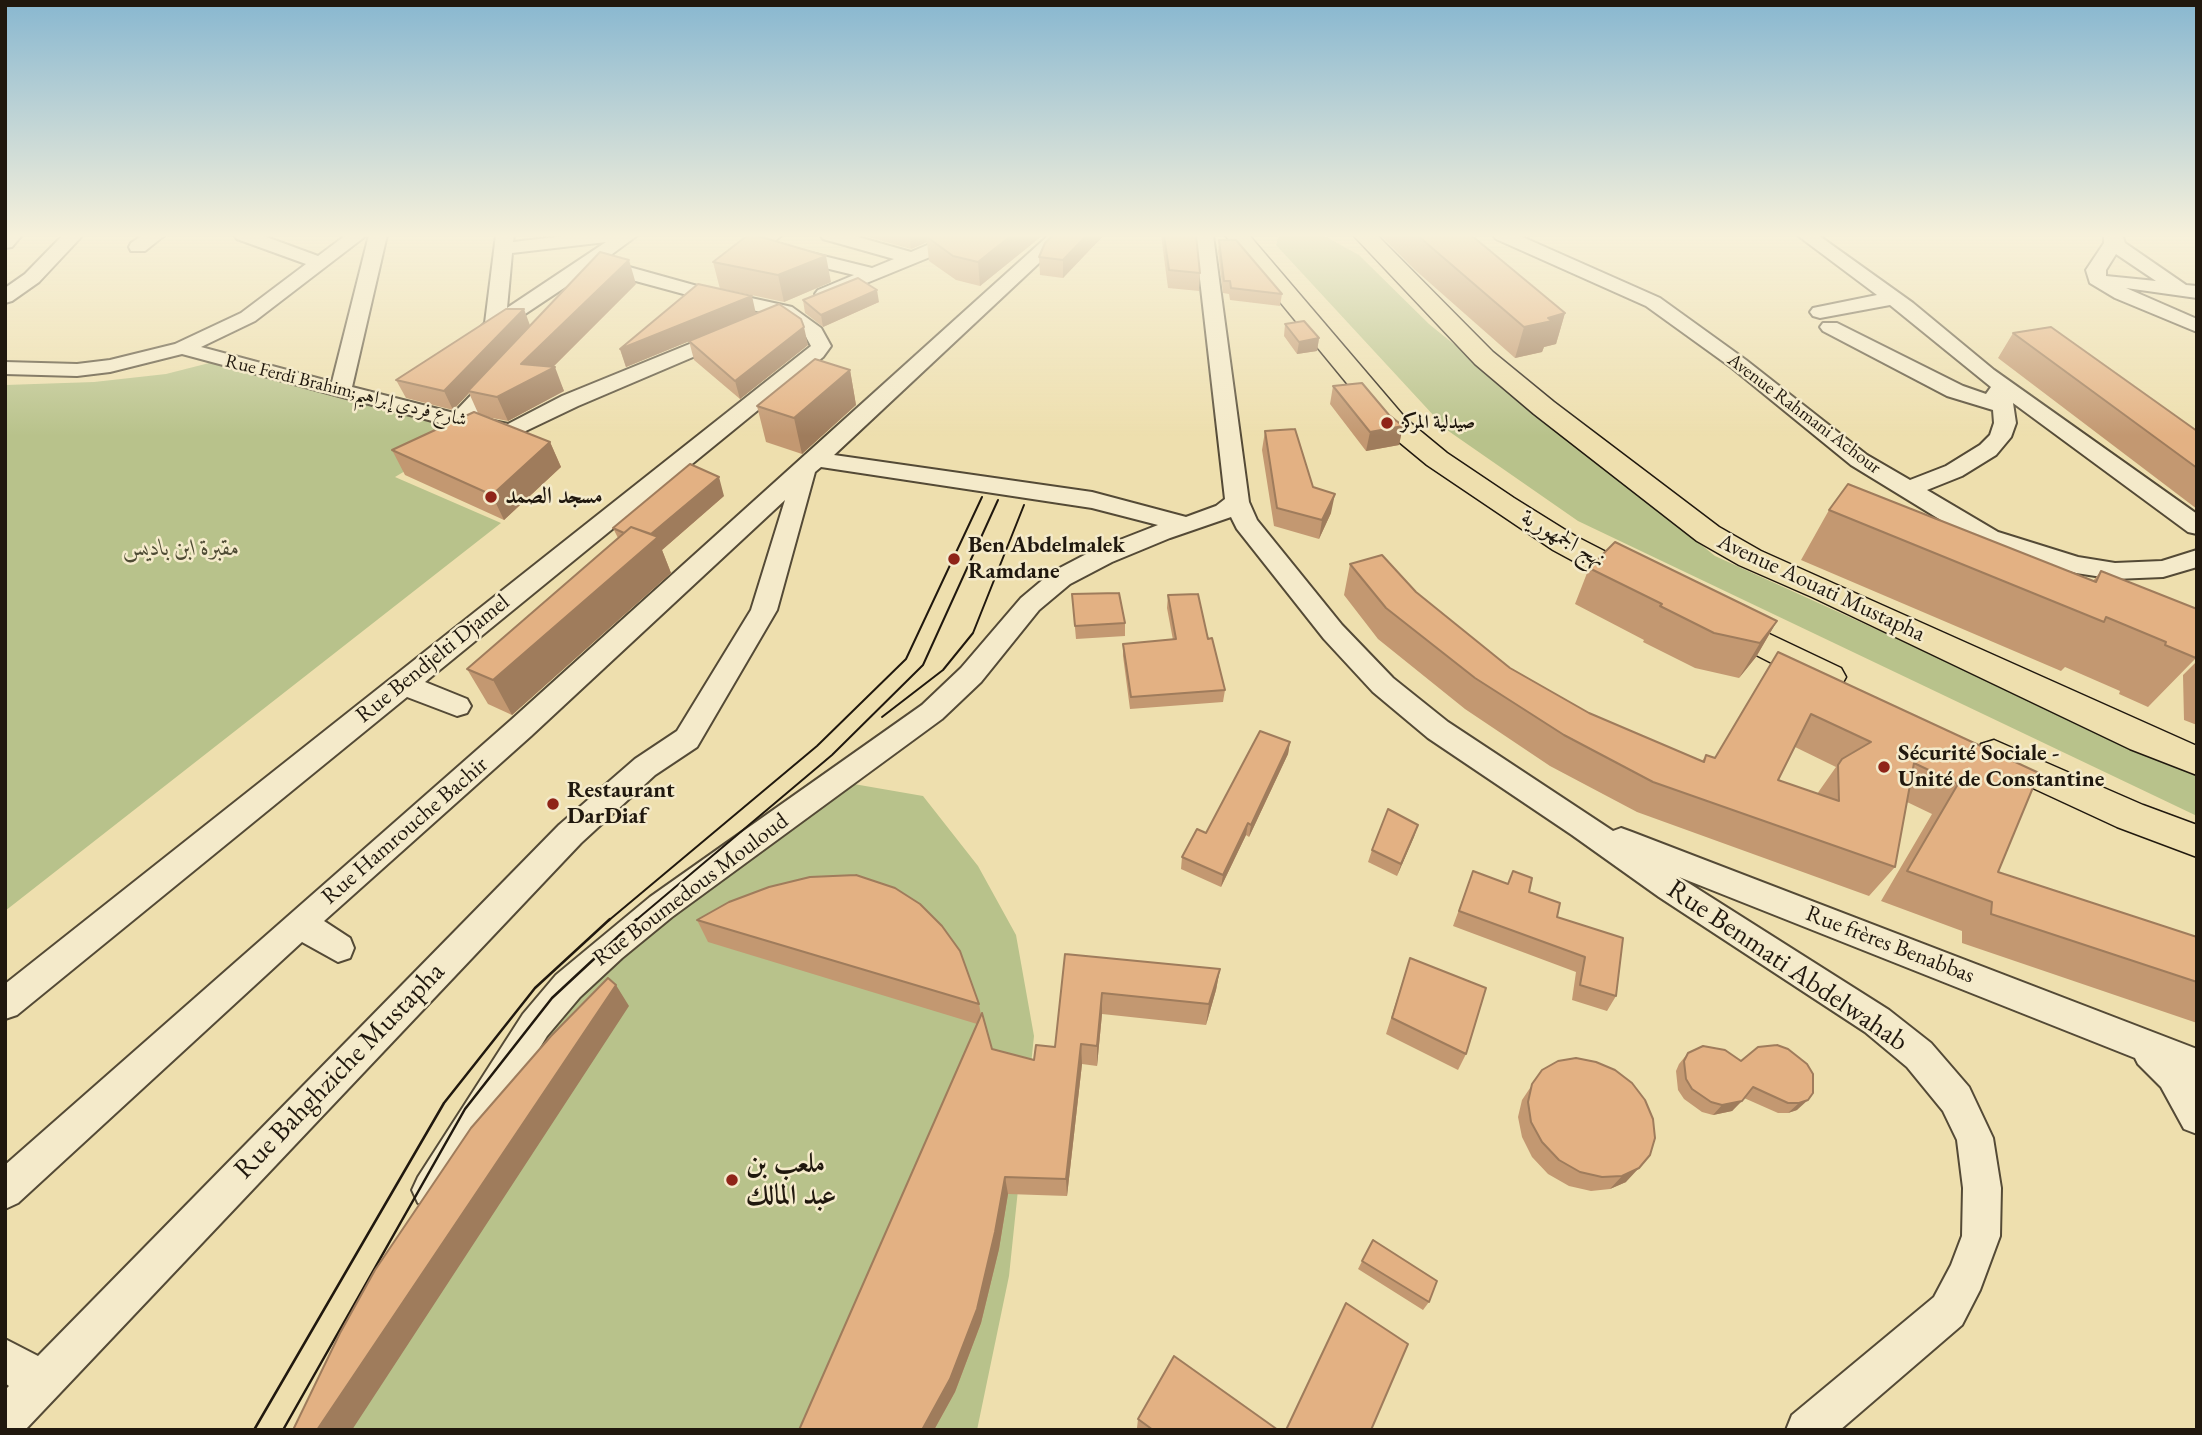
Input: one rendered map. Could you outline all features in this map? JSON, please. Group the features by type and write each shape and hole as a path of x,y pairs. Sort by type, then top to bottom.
{"main road":[{"name":"نهج الجمهورية","path":"1292,302 1397,426 1437,459 1564,543 1666,596"},
{"name":"Avenue Aouati Mustapha","path":"1429,302 1484,358 1554,416 1708,534 1750,558 1823,589 2143,739 2197,761"},
{"path":"1703,614 1849,687"},
{"path":"1971,743 2130,816 2197,841"}],"street":[{"path":"5,368 77,370 110,366 182,348 248,317 268,302"},
{"path":"340,391 362,302"},
{"path":"495,325 497,302"},
{"path":"472,341 529,302"},
{"path":"559,314 570,302"},
{"path":"677,310 686,302"},
{"path":"744,302 785,311"},
{"path":"570,401 806,302"},
{"name":"Rue Hamrouche Bachir","path":"5,1190 300,923 531,719 987,302"},
{"path":"1212,302 1237,502 1246,523 1333,632 1383,685 1438,730 1583,825"},
{"name":"Avenue Rahmani Achour","path":"1653,302 1739,364 1859,460 1989,538 2076,565 2115,571 2163,569 2195,563"},
{"path":"1881,302 1825,320 1955,391 2004,406"},
{"path":"1898,302 1987,374 2197,526"},
{"path":"2141,302 2197,326"},
{"name":"Rue Bendjelti Djamel","path":"5,1004 816,353 820,341 814,332 785,311"},
{"name":"Rue Ferdi Brahim;شارع فردي إبراهيم","path":"182,348 458,421 510,431 570,401"},
{"path":"570,401 624,355"},
{"path":"458,421 513,363"},
{"path":"1908,490 1954,471 1988,450 2000,437 2005,423 2004,406 1987,374"},
{"path":"381,401 404,386"},
{"path":"810,465 1092,500 1184,524"},
{"name":"Rue Bahghziche Mustapha","path":"5,1420 541,863 645,767 687,738 764,610 810,465"},
{"name":"Rue Boumedous Mouloud","path":"414,1217 535,1025 568,986 610,948 661,907 932,712 971,675 1030,604 1061,578 1103,556 1224,511 1237,502"},
{"path":"402,684 457,706"},
{"name":"Rue frères Benabbas","path":"1583,825 2197,1066"},
{"name":"Rue Benmati Abdelwahab","path":"1583,825 1670,888 1877,1021 1919,1055 1956,1098 1975,1138 1982,1188 1981,1236 1966,1276 1948,1311 1807,1430"},
{"path":"300,923 338,948"},
{"path":"2141,1043 2174,1075 2197,1116"},
{"path":"5,1359 41,1382"}],"green space":[{"path":"1329,302 1407,302 1429,324 1715,556 2197,775 2197,816 1578,521 1447,430"},
{"name":"مقبرة ابن باديس","path":"217,361 475,429 395,477 501,523 5,911 5,385 94,382 166,374"},
{"name":"ملعب بن عبد المالك","path":"848,783 923,796 978,866 1016,935 1034,1036 1009,1276 977,1430 292,1430 504,1083 572,999 778,832"}],"building":[{"path":"553,302 585,302 521,364 555,367 497,397 468,391"},
{"path":"676,302 737,302 620,349"},
{"path":"805,302 850,302 821,315"},
{"path":"1495,302 1552,302 1565,313 1548,318 1552,321 1524,327"},
{"path":"779,304 801,319 804,327 735,381 689,341"},
{"path":"506,309 524,309 444,391 396,380"},
{"path":"1304,321 1319,338 1299,342 1285,324"},
{"path":"2051,327 2197,431 2197,468 2013,333"},
{"path":"815,359 850,370 794,418 757,406"},
{"path":"1362,383 1389,415 1403,426 1370,432 1333,386"},
{"path":"474,412 550,442 492,495 392,450"},
{"path":"1295,429 1313,487 1335,494 1322,520 1277,508 1265,431"},
{"path":"690,464 719,477 651,534 631,527 624,533 613,528"},
{"path":"1848,484 2096,582 2101,571 2197,609 2196,658 2165,645 2166,642 2106,617 2104,622 1829,510"},
{"path":"631,527 658,537 493,680 467,669"},
{"path":"1615,542 1777,621 1760,643 1714,633 1589,568"},
{"path":"1382,555 1416,592 1510,668 1589,713 1704,762 1706,755 1715,758 1778,652 2039,773 1998,872 2197,937 2197,982 1991,914 1992,902 1907,871 1958,784 1914,763 1895,867 1653,782 1564,735 1475,678 1386,608 1350,564","holes":["1811,714 1871,742 1842,759 1838,765 1839,801 1778,780"]},
{"path":"1119,593 1125,623 1075,626 1072,594"},
{"path":"1198,594 1208,639 1212,638 1225,690 1131,697 1123,644 1176,639 1168,595"},
{"path":"1260,731 1290,742 1251,825 1248,823 1223,875 1182,857 1197,829 1206,833"},
{"path":"1388,809 1418,825 1401,864 1372,850"},
{"path":"1473,871 1508,884 1513,871 1532,878 1529,892 1560,903 1557,917 1623,938 1616,996 1580,985 1585,957 1459,911"},
{"path":"856,875 895,888 920,904 942,926 960,951 979,1004 697,920 729,902 769,887 810,877"},
{"path":"1065,954 1220,969 1209,1004 1102,993 1097,1046 1081,1044 1066,1179 1005,1177 977,1309 950,1379 922,1430 799,1430 982,1013 992,1049 1034,1060 1036,1045 1055,1047"},
{"path":"1410,958 1486,988 1466,1054 1392,1018"},
{"path":"608,978 616,985 317,1430 293,1430 340,1333 375,1270 471,1128 551,1036"},
{"path":"1777,1045 1788,1049 1807,1064 1813,1074 1813,1093 1808,1100 1788,1103 1753,1087 1742,1101 1722,1105 1711,1102 1692,1089 1686,1079 1684,1061 1688,1053 1703,1046 1725,1050 1741,1061 1758,1047"},
{"path":"1576,1058 1615,1070 1632,1083 1645,1100 1653,1119 1655,1138 1650,1155 1639,1168 1622,1176 1602,1177 1580,1172 1559,1160 1542,1142 1531,1122 1528,1102 1532,1084 1542,1070 1558,1061"},
{"path":"1373,1240 1437,1281 1429,1302 1362,1261"},
{"path":"1346,1303 1408,1344 1371,1430 1286,1430"},
{"path":"1174,1356 1278,1430 1153,1430 1138,1419"}],"tram line":[{"path":"608,921 817,746 906,659 982,497"},
{"path":"635,921 832,755 923,665 998,500"},
{"path":"882,717 943,670 973,633 1024,505"},
{"path":"254,1430 444,1103 535,988 610,919"},
{"path":"283,1430 465,1109 552,998 637,919"}],"place":[{"name":"صيدلية المركز","path":"1387,423"},
{"name":"مسجد الصمد","path":"491,497"},
{"name":"Ben Abdelmalek Ramdane","path":"954,559"},
{"name":"Sécurité Sociale - Unité de Constantine","path":"1884,767"},
{"name":"Restaurant DarDiaf","path":"553,804"},
{"name":"ملعب بن عبد المالك","path":"732,1180"}]}
